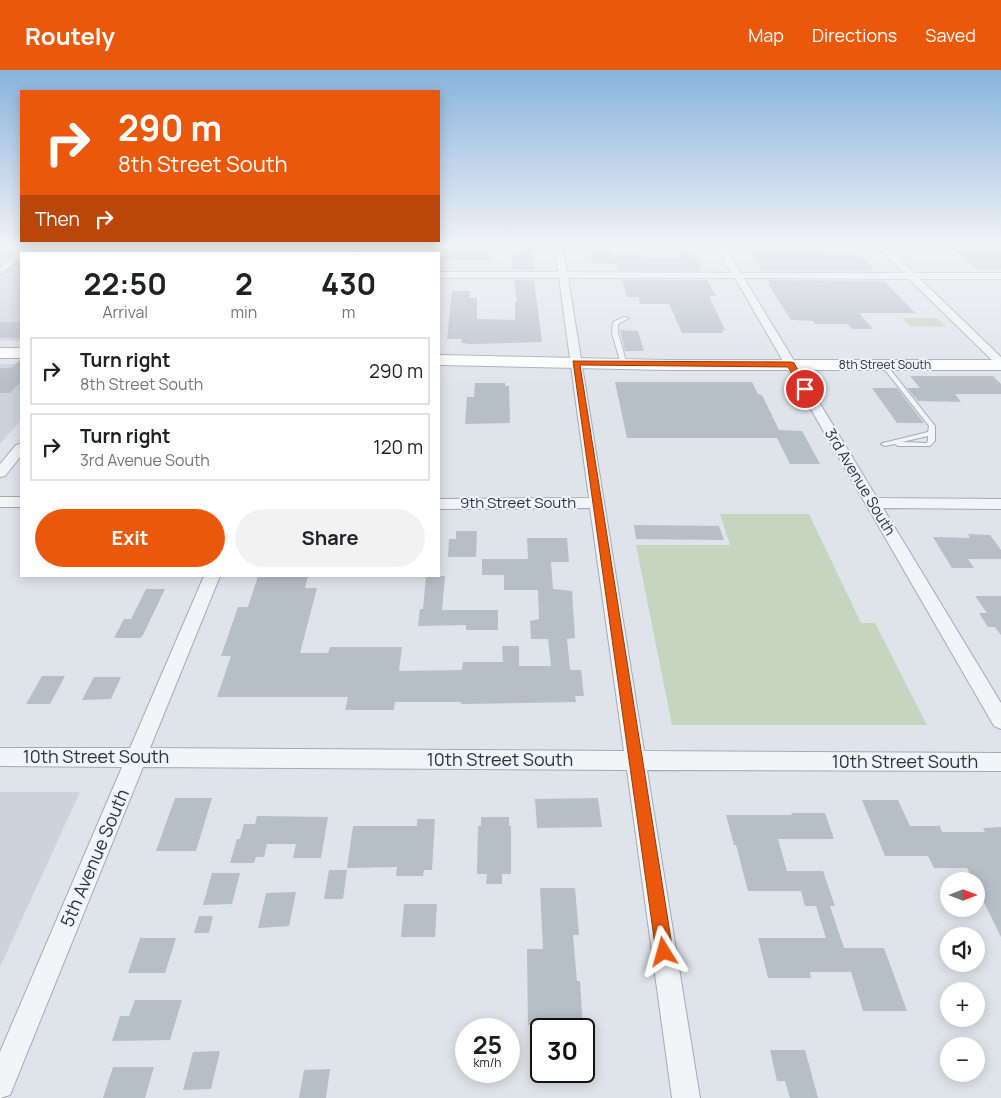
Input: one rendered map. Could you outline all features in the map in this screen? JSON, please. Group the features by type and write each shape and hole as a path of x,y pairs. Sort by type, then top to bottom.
{"main road":[{"path":"0,353 20,353"},
{"name":"8th Street South","path":"440,360 624,364 1001,364"}],"street":[{"path":"566,292 686,1098"},
{"name":"3rd Avenue South","path":"748,292 1001,720"},
{"path":"929,292 1001,364"},
{"path":"0,472 20,449"},
{"path":"0,502 20,502"},
{"name":"9th Street South","path":"440,504 597,503"},
{"path":"873,503 1001,504"},
{"name":"5th Avenue South","path":"0,1085 212,577"},
{"name":"10th Street South","path":"0,757 1001,762"}],"lane":[{"path":"624,364 615,333 615,323 626,318"},
{"path":"884,365 932,426 932,441 928,445 885,444"}],"shaded area":[{"path":"0,292 20,292 20,341 0,341"},
{"path":"0,364 20,364 20,421 0,444"},
{"path":"0,792 80,792 0,967"}],"green space":[{"path":"902,318 937,318 946,327 910,326"},
{"path":"720,514 809,514 861,623 875,623 927,725 672,725 636,545 730,545"}],"building":[{"path":"452,292 470,292 469,298 477,298 477,319 515,320 515,302 517,302 516,292 536,292 542,342 471,344 461,343 462,339 447,339"},
{"path":"626,292 714,292 716,296 709,296 725,330 722,330 723,333 682,333 669,304 640,304 639,297 627,297"},
{"path":"773,292 895,292 915,313 859,313 873,329 852,329 848,324 815,324 813,321 791,320"},
{"path":"0,322 20,322 20,338 0,338"},
{"path":"620,330 638,331 644,351 625,351"},
{"path":"20,360 20,382 10,393 0,393 0,368 11,368"},
{"path":"910,376 993,376 1001,384 1001,394 955,394 961,402 918,401 907,388 920,388"},
{"path":"615,382 752,382 758,394 762,395 779,430 802,431 820,464 790,464 777,438 627,438"},
{"path":"475,383 505,383 505,386 509,386 510,423 465,424 467,397 474,397"},
{"path":"872,388 897,388 924,423 897,423"},
{"path":"634,525 719,526 724,540 636,539"},
{"path":"456,531 477,531 476,557 448,557 449,539 456,539"},
{"path":"968,534 990,535 1001,550 1001,559 968,559 974,568 952,568 933,537 970,538"},
{"path":"527,538 567,538 569,562 551,562 553,589 572,591 575,638 567,639 570,670 581,670 584,696 575,696 576,702 461,704 461,702 395,702 394,710 345,710 348,697 217,697 231,656 221,656 238,607 248,607 258,577 308,577 305,588 317,588 300,653 328,653 330,647 402,647 399,671 462,670 463,662 503,662 502,646 519,646 519,666 551,666 548,639 531,639 530,621 539,619 538,590 504,590 504,575 482,575 482,559 528,559"},
{"path":"445,576 442,610 498,610 498,630 466,630 466,625 418,626 420,609 423,609 426,577"},
{"path":"146,589 165,589 143,635 140,638 114,638 124,619 131,619"},
{"path":"975,596 1001,596 1001,635 995,627 988,627 979,613 987,613"},
{"path":"42,676 65,676 50,704 26,704"},
{"path":"94,677 121,677 111,699 82,700"},
{"path":"175,798 212,798 196,851 156,851"},
{"path":"598,798 602,827 537,828 535,799"},
{"path":"862,800 898,800 910,826 940,826 942,832 985,832 983,828 1001,827 1001,937 985,904 985,872 969,872 967,868 934,868 928,856 885,856"},
{"path":"791,813 825,813 834,839 778,839 787,871 823,871 835,906 830,906 844,948 884,948 907,1011 863,1011 851,972 810,972 811,978 768,978 758,938 826,938 816,906 805,906 801,891 748,891 726,815 792,815"},
{"path":"257,816 328,817 321,858 293,858 296,844 267,844 264,857 256,857 254,863 230,863 237,839 240,839 244,824 255,824"},
{"path":"481,817 509,817 509,826 511,826 511,874 502,874 502,884 486,884 487,874 477,874 478,826 481,826"},
{"path":"417,819 435,819 432,870 424,870 423,876 396,876 397,867 347,868 353,826 417,826"},
{"path":"329,870 347,870 343,899 324,899"},
{"path":"212,873 240,873 232,904 203,905"},
{"path":"540,888 575,888 579,935 573,935 577,981 580,981 582,1018 530,1018 530,1025 528,1025 527,949 543,949"},
{"path":"296,892 289,926 258,928 266,893"},
{"path":"404,904 437,904 435,937 401,937"},
{"path":"199,916 213,916 209,933 194,933"},
{"path":"140,938 176,938 165,973 128,973"},
{"path":"135,1000 182,1000 170,1040 112,1041 120,1016 129,1016"},
{"path":"770,1050 805,1050 818,1098 790,1098 785,1081 777,1081"},
{"path":"220,1051 211,1089 183,1090 193,1052"},
{"path":"113,1067 154,1067 145,1098 103,1098"},
{"path":"330,1069 326,1098 299,1098 304,1070"}],"route":[{"path":"664,952 576,362 667,365 791,365 805,389"}]}
